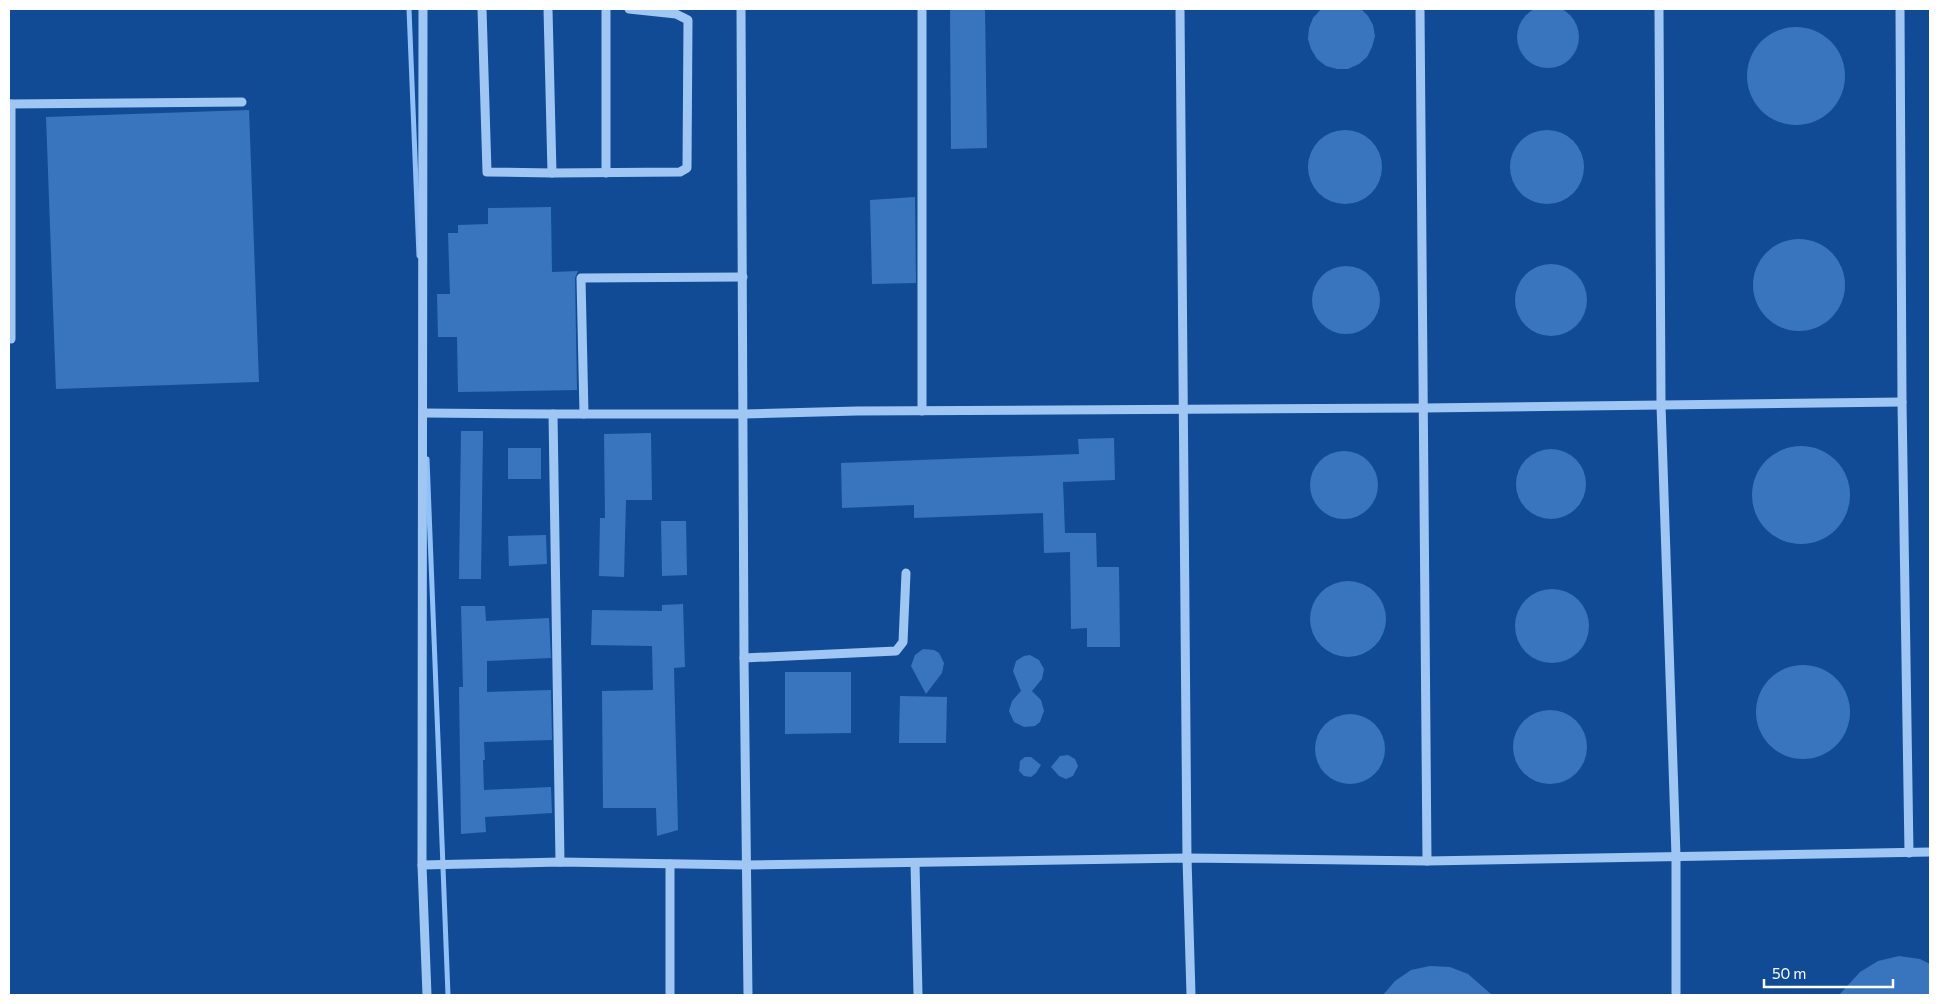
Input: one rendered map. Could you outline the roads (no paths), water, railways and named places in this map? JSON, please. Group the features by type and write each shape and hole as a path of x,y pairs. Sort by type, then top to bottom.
{"lane":[{"path":"424,9 422,865 427,995"},
{"path":"482,9 487,172 680,172 687,168 688,20 676,14 629,9"},
{"path":"552,173 548,9 555,9"},
{"path":"606,9 606,173"},
{"path":"741,9 744,658 748,995"},
{"path":"922,9 922,411"},
{"path":"1180,9 1187,858 1190,995"},
{"path":"1420,9 1427,861"},
{"path":"1658,9 1661,405 1676,856 1676,995"},
{"path":"1900,9 1902,402 1909,853"},
{"path":"11,339 10,104 242,102"},
{"path":"584,414 581,278 743,277"},
{"path":"423,414 744,414 1902,402"},
{"path":"553,414 560,862"},
{"path":"744,658 896,651 903,642 906,573"},
{"path":"422,865 560,862 747,865 1187,858 1427,861 1930,852"},
{"path":"915,862 918,995"},
{"path":"670,864 670,995"}],"waterway":[{"path":"409,9 419,256"},
{"path":"427,459 448,995"}]}
